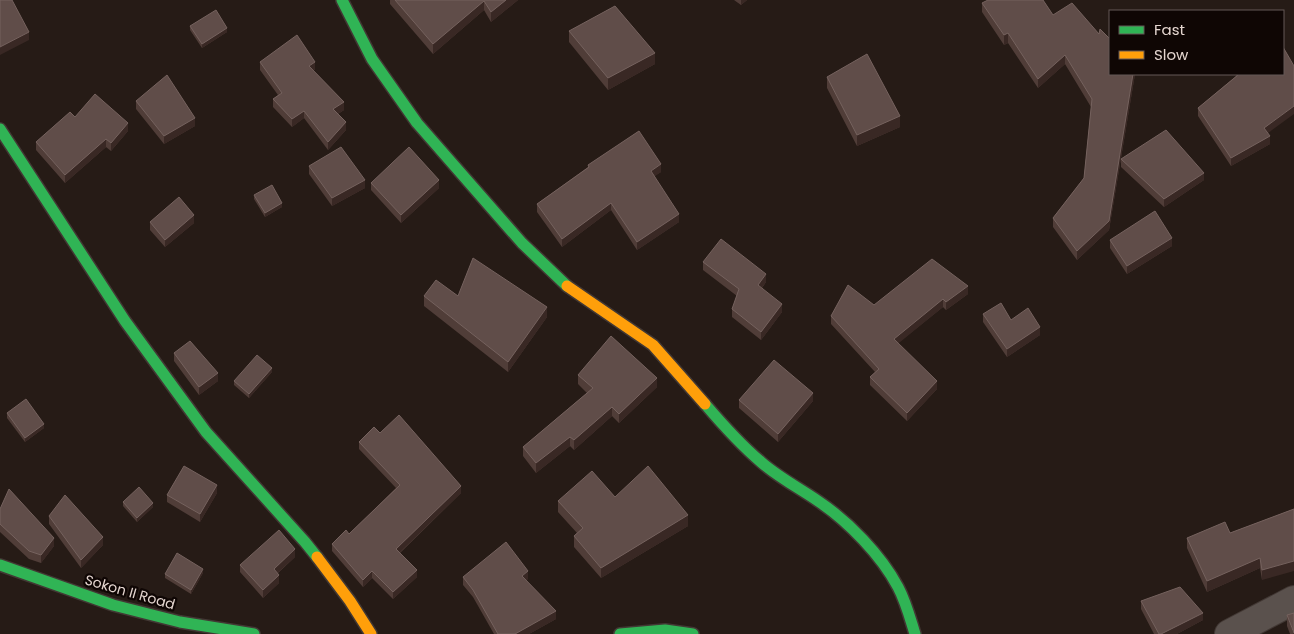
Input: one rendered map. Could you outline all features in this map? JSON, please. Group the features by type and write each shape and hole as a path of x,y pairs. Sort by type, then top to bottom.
{"street":[{"path":"342,0 372,59 417,123 522,243 566,285 653,345 721,423 762,463 820,502 849,527 880,560 893,580 908,610 915,634"},
{"path":"0,129 125,321 206,432 305,542 350,601 371,634"},
{"name":"Sokon II Road","path":"0,565 113,605 180,622 254,634"},
{"path":"1229,634 1294,600"},
{"path":"620,634 665,630 693,634"}],"building":[{"path":"0,0 12,0 29,32 0,47"},
{"path":"395,0 506,0 491,12 484,1 433,44"},
{"path":"988,0 1043,0 1053,15 1072,3 1099,34 1100,29 1109,38 1109,75 1133,75 1109,221 1077,251 1053,218 1084,178 1092,99 1065,55 1038,79 1008,33 1004,35 982,3"},
{"path":"615,6 655,53 608,78 569,31"},
{"path":"216,10 227,28 202,44 190,26"},
{"path":"297,35 315,62 309,66 344,102 333,109 346,122 328,142 304,111 292,119 273,99 282,93 260,62"},
{"path":"1284,49 1294,66 1294,106 1264,128 1270,136 1231,158 1198,108 1238,75 1284,75"},
{"path":"867,54 900,116 857,135 827,77"},
{"path":"167,75 195,118 164,136 136,101"},
{"path":"95,94 128,123 111,143 106,139 65,175 36,142 70,112 75,117"},
{"path":"1166,130 1204,173 1164,199 1121,159"},
{"path":"639,131 661,164 651,171 679,214 637,242 611,203 562,239 537,204 589,167 588,165"},
{"path":"341,147 365,180 332,198 309,166"},
{"path":"409,147 439,180 401,215 371,183"},
{"path":"272,185 282,203 265,213 254,195"},
{"path":"179,197 194,215 165,240 150,222"},
{"path":"1155,211 1172,238 1127,266 1110,240"},
{"path":"721,239 766,274 758,285 782,304 761,332 732,309 739,289 703,262"},
{"path":"473,258 547,307 508,362 424,296 436,280 458,296"},
{"path":"932,259 968,286 946,302 943,299 894,339 937,381 907,413 870,377 879,369 831,316 848,285 874,305"},
{"path":"1001,303 1011,320 1028,308 1040,327 1007,349 983,314"},
{"path":"611,336 657,378 619,414 612,407 574,440 570,437 536,463 523,447 593,388 578,375"},
{"path":"190,341 218,373 199,387 174,353"},
{"path":"257,355 272,368 249,394 234,381"},
{"path":"774,360 813,393 778,434 739,400"},
{"path":"26,399 44,424 25,438 7,413"},
{"path":"399,415 461,486 396,549 417,570 393,592 372,571 363,580 332,544 346,530 349,534 400,485 359,442 374,427 380,433"},
{"path":"184,466 217,485 200,514 167,495"},
{"path":"648,466 688,515 601,568 574,536 583,528 558,501 592,471 615,497"},
{"path":"139,487 153,503 137,518 123,502"},
{"path":"9,489 54,538 41,555 29,551 0,524 0,509"},
{"path":"65,495 103,537 81,560 49,516"},
{"path":"1294,509 1294,561 1262,570 1260,558 1207,581 1187,538 1225,522 1230,533"},
{"path":"279,530 295,549 274,569 279,575 263,590 240,565"},
{"path":"506,542 528,571 522,576 556,611 515,634 498,634 473,590 463,577"},
{"path":"177,553 203,569 191,590 165,574"},
{"path":"1180,587 1203,613 1159,634 1141,601"},
{"path":"1294,613 1294,633 1287,615"}],"traffic: fast":[{"path":"342,0 372,59 417,123 522,243 567,286"},
{"path":"0,129 125,321 206,432 317,557"},
{"path":"705,404 746,449 761,462 781,478 811,496 841,518 863,540 883,563 898,587 906,604 915,634"},
{"path":"0,565 113,605 180,622 254,634"},
{"path":"620,634 665,630 693,634"}],"traffic: slow":[{"path":"567,286 653,345 705,404"},
{"path":"317,557 350,601 371,634"}]}
